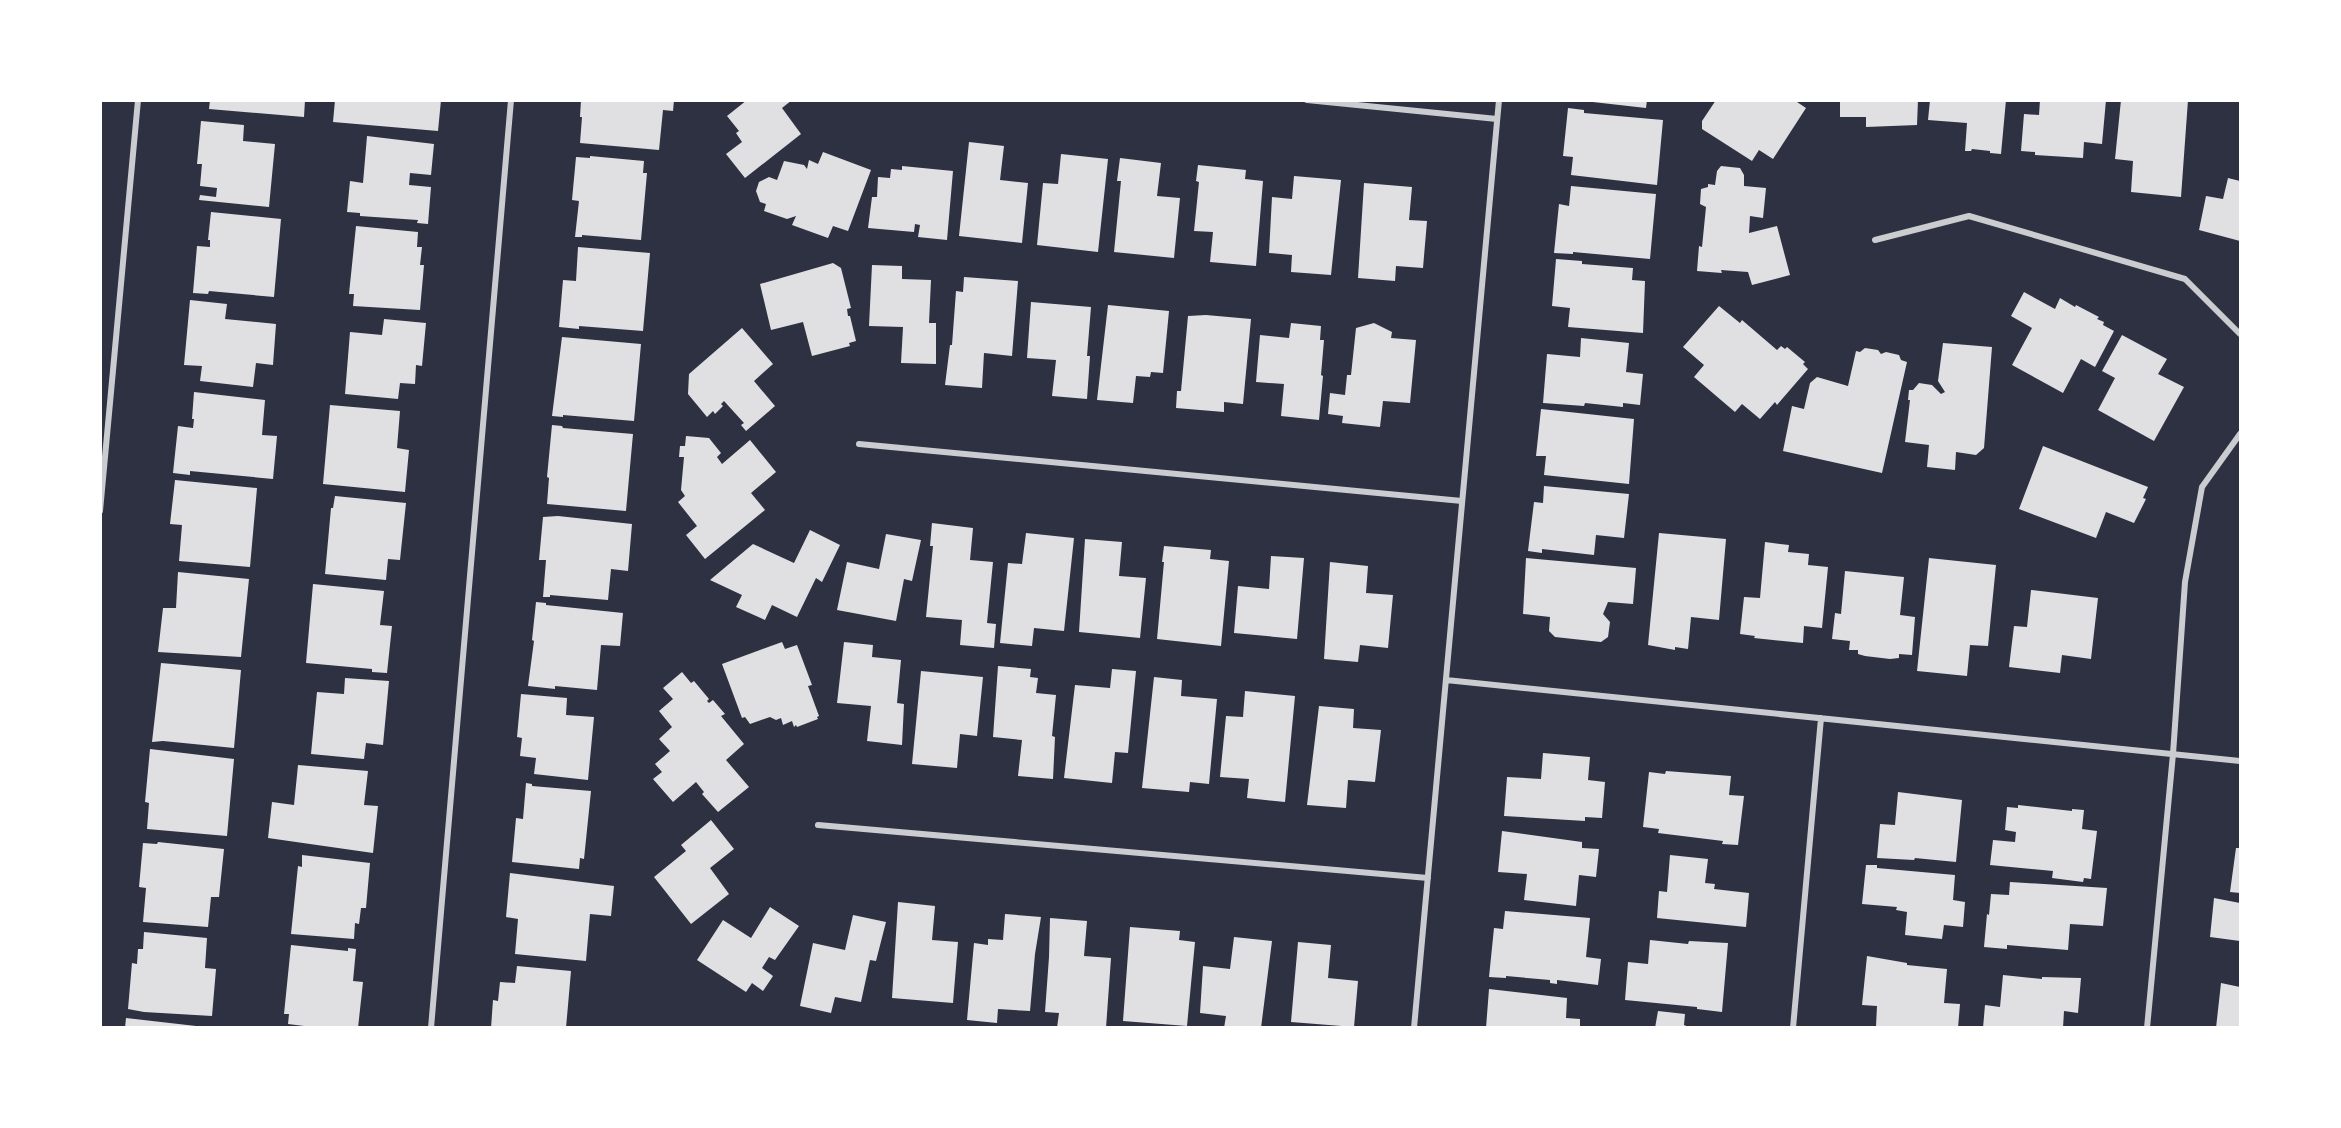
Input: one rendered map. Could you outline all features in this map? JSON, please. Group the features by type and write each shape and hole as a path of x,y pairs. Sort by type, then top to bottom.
{"street":[{"path":"100,511 138,100"},
{"path":"431,1028 511,100"},
{"path":"1307,100 1497,119"},
{"path":"1414,1028 1499,100"},
{"path":"1875,240 1969,216 2185,279 2241,334"},
{"path":"2147,1028 2174,754 2185,582 2202,487 2241,434"},
{"path":"859,444 1462,501"},
{"path":"1446,680 2241,761"},
{"path":"1793,1028 1821,718"},
{"path":"818,825 1428,878"}],"building":[{"path":"210,100 305,100 304,117 209,109"},
{"path":"335,100 441,100 438,131 333,122"},
{"path":"581,100 674,100 673,111 663,110 659,150 580,143"},
{"path":"747,100 792,100 782,108 801,134 745,178 726,154 742,142 736,133 739,131 727,116"},
{"path":"1575,100 1647,100 1646,108"},
{"path":"1716,100 1798,100 1797,102 1806,108 1773,159 1759,150 1752,161 1702,129 1702,121"},
{"path":"1840,100 1918,100 1917,125 1866,127 1866,117 1840,117"},
{"path":"1930,100 2006,100 2001,154 1972,149 1965,151 1967,123 1928,120"},
{"path":"2040,100 2106,100 2102,144 2084,142 2083,158 2035,155 2035,152 2021,151 2024,114 2039,115"},
{"path":"2121,100 2188,100 2181,197 2131,192 2133,161 2115,159"},
{"path":"1568,108 1584,110 1584,113 1663,120 1657,185 1571,175 1573,157 1563,156"},
{"path":"201,121 244,125 243,141 275,144 269,207 199,200 200,195 216,197 217,188 200,186 202,164 197,164"},
{"path":"367,136 434,144 431,175 410,173 409,185 431,187 428,224 417,223 418,220 360,216 360,213 347,212 350,181 363,183"},
{"path":"969,142 1004,146 1000,180 1028,183 1022,243 959,236"},
{"path":"823,152 871,170 848,231 833,226 828,238 792,225 796,216 787,219 764,211 766,204 760,202 756,191 759,182 769,177 777,180 784,161 804,165 807,169 809,160 818,164"},
{"path":"1061,154 1108,159 1098,252 1037,245 1043,183 1058,184"},
{"path":"590,156 644,161 643,173 647,173 641,240 582,235 582,237 575,237 579,201 572,200 576,157 590,158"},
{"path":"1120,158 1161,163 1157,196 1180,198 1174,258 1114,252 1121,181 1117,181"},
{"path":"1198,165 1246,170 1245,179 1263,181 1256,266 1210,262 1213,232 1194,231 1199,182 1196,181"},
{"path":"902,166 953,171 947,240 918,237 920,225 915,224 914,232 868,228 872,197 877,197 878,177 890,178 891,169 902,170"},
{"path":"1721,166 1740,168 1744,175 1744,186 1766,188 1763,218 1750,216 1749,233 1777,226 1790,275 1752,285 1748,272 1697,271 1706,207 1700,204 1701,189 1708,187 1708,184 1715,185 1717,171"},
{"path":"1294,176 1341,180 1331,275 1291,272 1292,255 1269,253 1272,197 1292,199"},
{"path":"2228,178 2240,181 2240,241 2199,230 2206,196 2223,199"},
{"path":"1364,183 1412,187 1409,220 1427,221 1423,268 1396,266 1395,281 1358,278"},
{"path":"1571,186 1656,194 1650,259 1573,252 1573,254 1554,253 1559,204 1569,206"},
{"path":"211,212 281,219 274,297 209,291 208,294 193,293 197,246 210,247 210,240 208,240"},
{"path":"356,226 418,232 417,247 422,247 420,265 424,265 420,310 353,306 354,294 349,294"},
{"path":"578,247 650,253 643,331 579,326 579,329 559,327 563,280 576,281"},
{"path":"1556,259 1582,261 1582,264 1633,268 1632,280 1645,281 1643,333 1568,327 1570,308 1552,306"},
{"path":"833,263 841,268 851,308 847,309 848,316 850,316 856,341 849,343 850,346 812,356 803,322 771,330 760,284"},
{"path":"872,265 902,266 902,279 931,280 929,323 936,323 936,364 901,363 903,327 869,326"},
{"path":"964,277 1018,281 1012,356 984,353 982,388 945,385 950,345 952,345 956,291 963,292"},
{"path":"2024,292 2055,309 2060,298 2099,317 2097,319 2104,322 2103,325 2114,331 2095,367 2081,359 2063,393 2012,365 2032,328 2011,316"},
{"path":"190,300 227,304 225,319 276,324 273,365 256,363 253,387 200,381 202,366 184,365"},
{"path":"1031,302 1091,307 1087,356 1090,356 1087,399 1052,396 1056,360 1027,358"},
{"path":"1108,305 1169,311 1163,373 1151,372 1150,377 1136,376 1133,403 1097,400"},
{"path":"1719,306 1740,323 1742,320 1777,350 1781,346 1785,349 1787,347 1805,362 1803,364 1808,369 1777,405 1775,402 1760,419 1742,404 1735,412 1694,377 1704,365 1683,347"},
{"path":"1206,315 1251,319 1243,404 1224,402 1224,412 1176,408 1177,391 1181,391 1188,316"},
{"path":"384,319 426,323 422,366 416,365 415,384 400,383 398,399 345,394 350,332 382,335"},
{"path":"1291,323 1321,326 1320,340 1324,340 1319,420 1281,416 1284,384 1256,382 1260,335 1289,338"},
{"path":"1374,323 1392,332 1391,338 1416,340 1410,403 1383,401 1380,427 1342,423 1343,416 1328,414 1330,393 1345,395 1347,375 1351,375 1356,328"},
{"path":"742,328 773,364 754,381 775,406 746,431 741,425 744,423 724,401 721,404 723,406 715,414 713,411 707,417 688,394 689,374"},
{"path":"2122,335 2167,359 2158,374 2184,387 2154,441 2098,410 2115,378 2102,371"},
{"path":"562,337 641,344 634,421 552,416"},
{"path":"1581,338 1629,343 1626,372 1643,374 1640,405 1623,403 1623,407 1585,403 1584,406 1543,403 1547,354 1580,357"},
{"path":"1943,343 1992,347 1984,448 1976,455 1956,452 1955,470 1927,467 1929,445 1905,442 1909,390 1913,390 1919,383 1932,385 1941,394 1945,392 1938,381"},
{"path":"1865,348 1878,350 1881,354 1886,352 1899,355 1901,360 1907,362 1882,473 1783,451 1792,406 1804,409 1810,383 1817,377 1848,386 1856,351 1860,352"},
{"path":"194,392 265,400 262,435 277,436 273,479 190,471 190,475 173,473 178,426 193,428"},
{"path":"330,405 400,411 397,448 409,450 405,492 323,484"},
{"path":"1541,409 1634,419 1629,484 1544,475 1546,456 1536,456"},
{"path":"552,425 633,434 626,511 547,504"},
{"path":"686,436 709,438 721,453 717,457 722,464 750,440 776,472 751,493 765,510 705,559 686,535 697,526 678,502 685,496 681,490 684,457 679,457 680,446 685,446"},
{"path":"2043,446 2148,487 2143,498 2146,499 2134,523 2106,512 2096,538 2019,509"},
{"path":"175,480 257,488 250,567 179,561 182,525 170,524"},
{"path":"1544,486 1629,494 1624,538 1596,535 1594,555 1542,549 1542,553 1528,551 1534,502 1543,503"},
{"path":"335,496 406,503 400,560 388,559 386,580 325,574 331,508 333,508"},
{"path":"558,516 632,524 628,571 611,569 608,600 550,595 550,597 543,597 546,560 539,560 543,517"},
{"path":"932,523 973,528 970,560 993,562 987,623 996,624 994,648 960,645 962,620 926,617 933,546 930,546"},
{"path":"810,530 840,545 822,582 816,578 797,617 772,605 765,620 736,607 742,595 710,580 753,544 794,563"},
{"path":"1026,533 1074,538 1064,631 1034,628 1032,646 1000,643 1008,563 1022,564"},
{"path":"1659,533 1726,539 1719,620 1691,617 1688,649 1675,647 1675,650 1648,645"},
{"path":"886,534 921,540 912,581 904,579 896,621 837,610 847,562 879,569"},
{"path":"1085,539 1122,542 1119,576 1146,578 1140,638 1079,632"},
{"path":"1765,542 1789,545 1788,552 1809,554 1808,565 1828,567 1822,628 1804,626 1803,643 1754,638 1755,636 1740,634 1744,597 1760,598"},
{"path":"1164,546 1211,550 1210,559 1229,561 1221,646 1157,639"},
{"path":"1271,556 1304,558 1297,639 1234,633 1238,586 1269,589"},
{"path":"1526,558 1636,568 1633,604 1608,602 1603,614 1610,622 1608,637 1601,642 1555,637 1549,631 1550,617 1523,614"},
{"path":"1929,558 1996,565 1988,646 1970,645 1967,676 1917,671"},
{"path":"1330,562 1368,566 1366,593 1393,595 1388,648 1360,645 1358,662 1324,659"},
{"path":"1845,571 1904,577 1900,615 1915,617 1912,655 1899,654 1899,658 1890,659 1865,656 1858,654 1858,650 1849,650 1850,641 1832,639 1835,613 1841,614"},
{"path":"178,572 249,579 241,657 158,652 163,608 176,608"},
{"path":"313,584 384,591 380,625 392,626 387,673 372,672 372,669 306,663"},
{"path":"2031,590 2098,598 2091,659 2062,655 2060,673 2009,667 2014,626 2027,627"},
{"path":"536,602 623,613 620,646 601,645 597,690 528,686"},
{"path":"782,642 785,649 797,645 812,685 808,686 819,716 818,719 797,727 796,725 794,727 792,721 783,725 781,718 776,720 770,717 750,724 745,717 742,718 722,664"},
{"path":"844,642 873,645 872,657 901,660 897,703 904,704 902,745 867,741 871,706 837,703"},
{"path":"161,663 241,670 234,748 163,741 152,742"},
{"path":"998,666 1031,669 1030,677 1038,678 1036,693 1056,695 1052,736 1055,737 1053,779 1018,776 1022,740 993,737"},
{"path":"1112,669 1136,671 1128,753 1115,752 1112,783 1064,778 1075,685 1110,688"},
{"path":"921,671 983,677 977,736 960,734 957,768 912,764"},
{"path":"682,672 691,683 694,681 709,699 707,701 709,703 713,700 725,714 721,716 744,744 726,760 749,787 718,812 702,794 704,792 696,782 673,802 653,779 662,772 655,764 670,751 659,739 672,727 659,711 673,699 663,688"},
{"path":"1154,677 1182,680 1181,696 1217,699 1209,784 1190,782 1189,792 1142,788"},
{"path":"345,678 389,681 383,745 366,743 364,759 311,754 317,692 344,694"},
{"path":"1245,691 1295,696 1285,802 1247,798 1249,779 1220,777 1226,716 1243,717"},
{"path":"521,694 567,698 566,715 594,717 588,780 534,774 536,758 520,756 522,738 517,737"},
{"path":"1319,706 1354,709 1353,728 1381,730 1375,782 1348,780 1346,808 1307,805"},
{"path":"150,749 234,759 227,836 147,829 149,803 145,802"},
{"path":"1543,753 1590,757 1588,780 1605,782 1602,818 1585,817 1585,821 1504,816 1507,777 1541,779"},
{"path":"298,765 368,771 364,805 378,806 373,853 268,838 272,802 294,805"},
{"path":"1666,771 1731,776 1729,795 1744,796 1738,845 1658,833 1659,829 1643,827 1649,772 1665,774"},
{"path":"526,783 532,786 591,791 584,859 580,858 579,869 512,862 516,818 523,819"},
{"path":"1898,792 1962,800 1956,862 1915,858 1914,860 1877,858 1880,824 1895,825"},
{"path":"2018,805 2072,811 2072,809 2084,810 2082,829 2097,831 2091,879 2084,878 2083,882 2052,878 2053,871 1990,865 1993,840 2015,842 2016,832 2005,830 2007,807 2018,808"},
{"path":"711,820 734,849 710,868 729,894 691,924 654,877 686,851 681,845"},
{"path":"1502,831 1582,842 1582,848 1599,849 1596,877 1579,875 1576,906 1524,900 1527,874 1498,872"},
{"path":"158,842 224,849 219,897 211,897 208,927 143,922 146,888 139,887 143,843 157,844"},
{"path":"2236,848 2240,848 2240,893 2230,892"},
{"path":"302,855 370,863 366,908 361,908 359,924 355,923 354,939 291,934 298,866 302,867"},
{"path":"1670,855 1708,859 1705,883 1715,884 1714,889 1749,893 1746,927 1657,918 1659,891 1667,892"},
{"path":"1866,865 1955,875 1953,900 1965,902 1963,927 1944,925 1942,939 1905,935 1907,912 1896,910 1897,907 1862,904"},
{"path":"510,873 614,886 611,916 590,914 586,961 515,954 518,919 506,917"},
{"path":"2010,882 2107,888 2103,926 2070,924 2068,950 2007,945 2007,949 1984,947 1991,894 2009,895"},
{"path":"2214,898 2240,903 2240,941 2210,937"},
{"path":"898,902 935,906 932,940 958,942 953,1003 892,998"},
{"path":"770,907 799,926 775,960 769,957 762,968 773,976 763,991 752,983 746,992 697,960 723,920 751,938"},
{"path":"1505,911 1590,918 1586,957 1601,959 1598,985 1557,980 1557,984 1550,983 1550,980 1506,976 1506,978 1489,977 1494,928 1503,929"},
{"path":"1005,914 1041,917 1030,1011 998,1009 997,1023 967,1020 974,943 988,945 988,939 1003,940"},
{"path":"853,915 886,922 876,961 870,960 861,1002 835,997 831,1013 800,1006 813,943 845,950"},
{"path":"1050,918 1087,921 1084,956 1111,958 1106,1028 1057,1028 1059,1013 1045,1012"},
{"path":"1130,927 1180,931 1179,940 1195,942 1187,1026 1123,1021"},
{"path":"144,932 207,938 205,968 216,969 212,1016 128,1009 132,963 137,964 138,949 143,949"},
{"path":"1234,937 1272,941 1261,1028 1224,1028 1226,1016 1200,1013 1203,966 1230,969"},
{"path":"1650,940 1688,944 1689,941 1728,943 1722,1012 1697,1009 1697,1007 1625,1000 1628,962 1648,964"},
{"path":"1298,942 1331,945 1328,978 1358,981 1354,1027 1291,1022"},
{"path":"291,945 348,951 348,948 356,949 353,981 363,982 358,1028 320,1028 288,1024 289,1014 284,1014"},
{"path":"1867,956 1907,963 1907,965 1947,969 1944,1003 1960,1004 1958,1028 1876,1026 1877,1006 1862,1005"},
{"path":"517,966 571,971 566,1028 491,1028 493,1000 498,1001 500,982 515,983"},
{"path":"2003,975 2042,979 2042,977 2081,978 2078,1013 2064,1011 2063,1028 1983,1028 1985,1005 2000,1007"},
{"path":"2221,983 2240,987 2240,1028 2216,1028"},
{"path":"1489,989 1567,998 1566,1018 1580,1019 1580,1028 1486,1028"},
{"path":"1658,1011 1685,1014 1684,1025 1691,1028 1655,1028"},
{"path":"126,1018 196,1026 196,1028 125,1028"}]}
